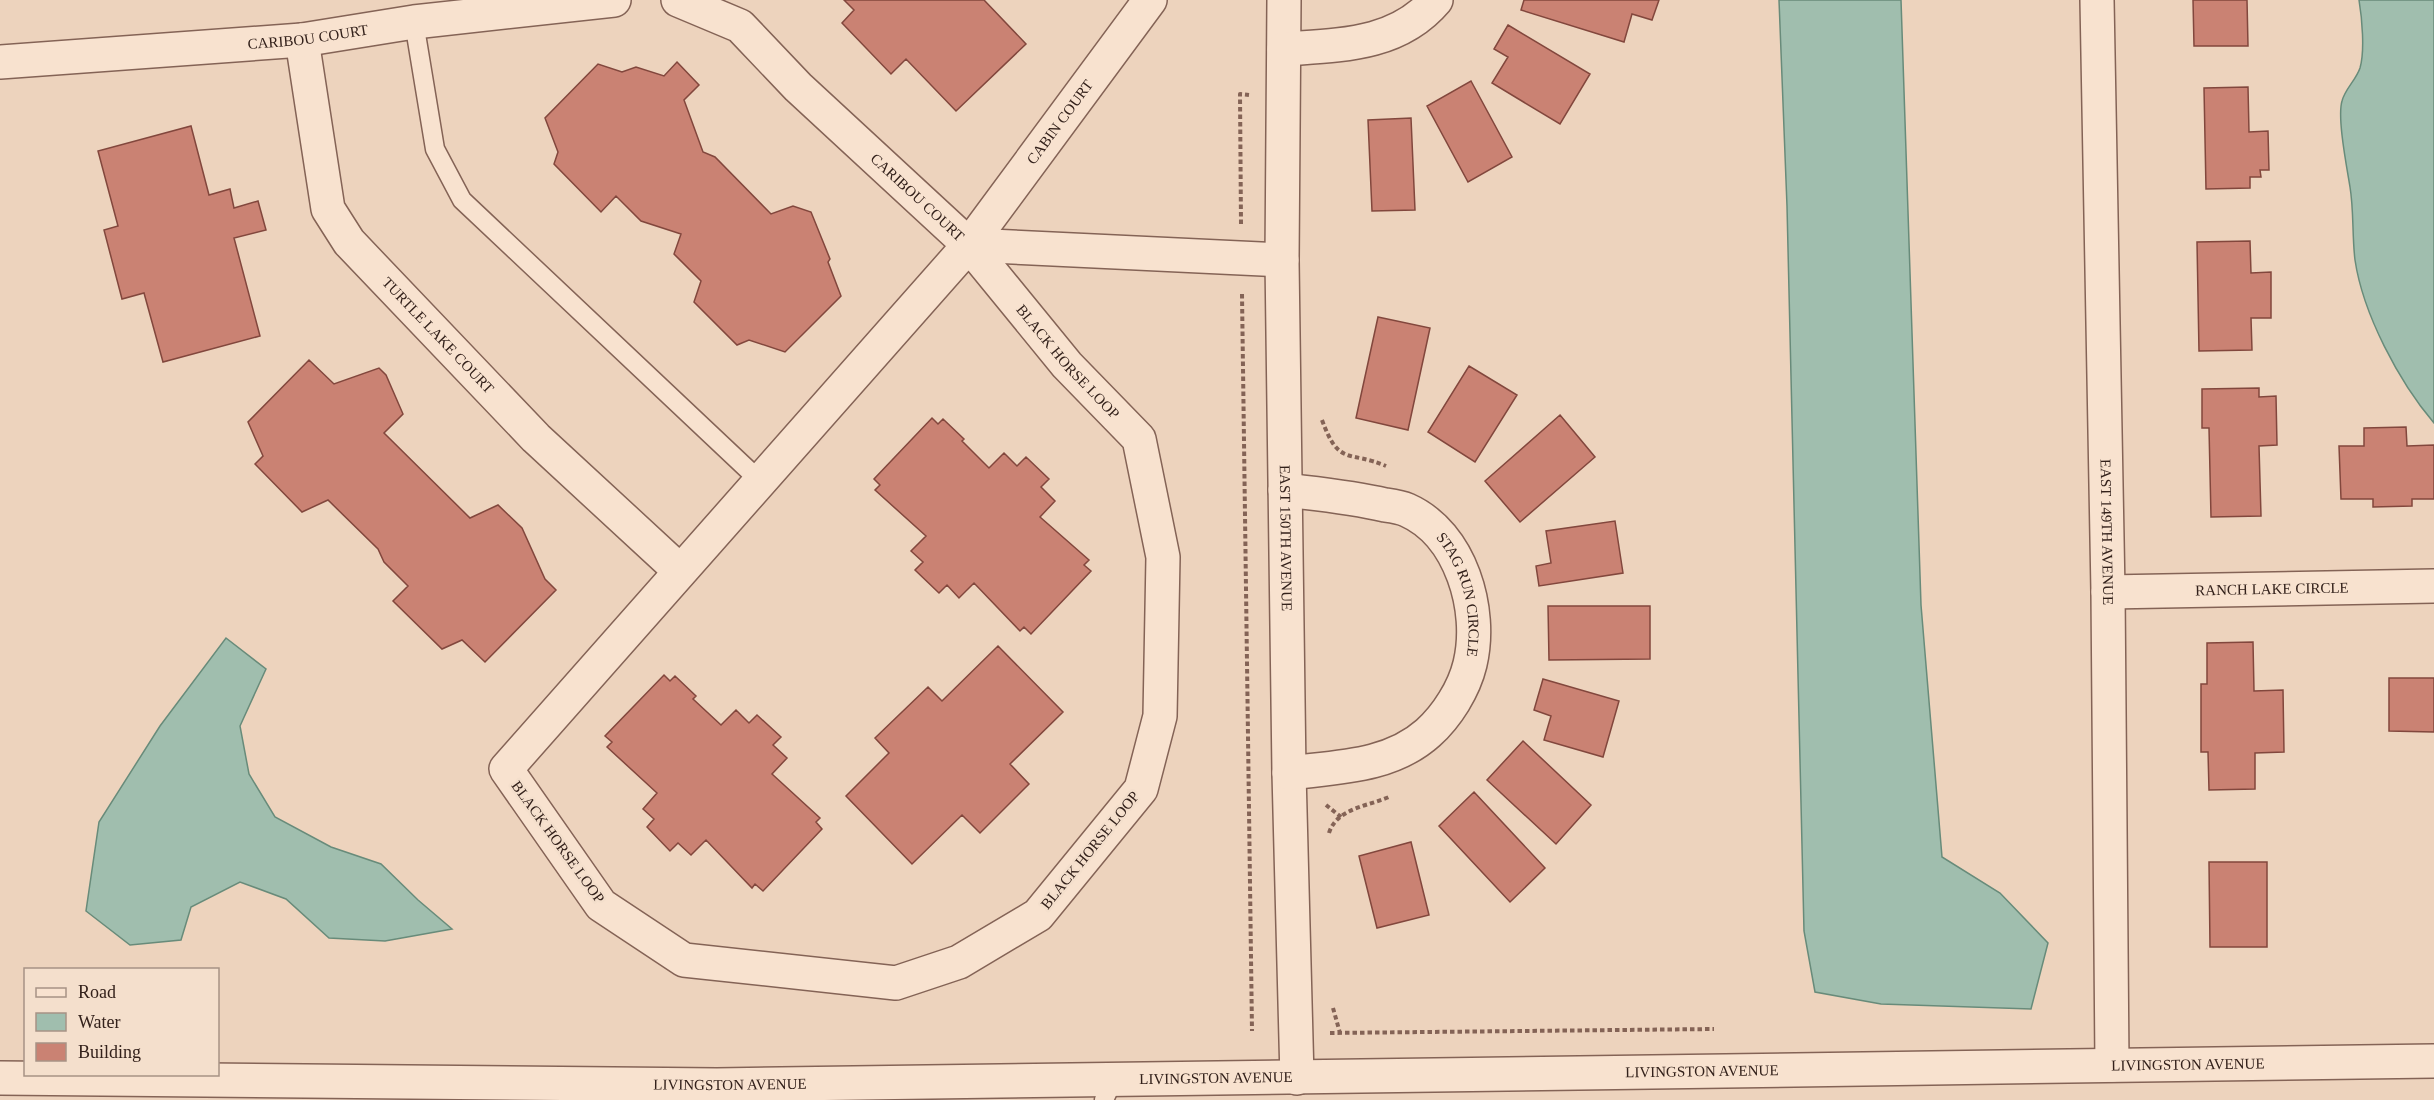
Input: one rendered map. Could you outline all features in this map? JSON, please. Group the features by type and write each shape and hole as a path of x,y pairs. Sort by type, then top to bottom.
{"street":[{"name":"CARIBOU COURT","path":"0,62 302,40 413,11 614,0"},
{"name":"CARIBOU COURT","path":"678,0 740,26 798,87 969,245 1282,260"},
{"name":"CABIN COURT","path":"969,245 1150,0"},
{"name":"EAST 150TH AVENUE","path":"1284,0 1282,260 1289,773 1297,1078"},
{"path":"1284,49 1344,45 1374,40 1404,27 1436,0"},
{"name":"EAST 149TH AVENUE","path":"2097,0 2108,592 2112,1065"},
{"name":"TURTLE LAKE COURT","path":"302,40 328,209 349,242 536,438 680,571"},
{"name":"BLACK HORSE LOOP","path":"969,245 1067,365 1139,439 1163,557 1160,716 1141,789 1038,915 959,962 896,983 684,960 601,905 506,769 760,481 969,245"},
{"name":"STAG RUN CIRCLE","path":"1285,490 1369,501 1407,510 1433,528 1455,556 1468,593 1474,633 1470,665 1452,706 1427,734 1398,753 1368,763 1289,773"},
{"name":"RANCH LAKE CIRCLE","path":"2108,592 2434,585"},
{"name":"LIVINGSTON AVENUE","path":"0,1078 235,1090 717,1093 1108,1090 1297,1078 2434,1061"}],"lane":[{"path":"413,11 435,149 462,200 760,481"}],"path":[{"path":"1252,1031 1240,94 1284,97"},
{"path":"1320,416 1330,441 1346,456 1390,468"},
{"path":"1328,837 1330,829 1341,817 1358,806 1392,796"},
{"path":"1332,1005 1340,1033"},
{"path":"1295,1032 1714,1029"}],"water":[{"path":"1779,0 1901,0 1921,605 1942,857 2000,893 2048,943 2031,1009 1881,1004 1815,992 1804,931 1787,206"},
{"path":"2359,0 2434,0 2434,423 2408,388 2384,346 2366,302 2355,260 2351,196 2343,143 2341,109 2343,97 2362,61"},
{"path":"226,638 266,669 240,726 249,774 275,817 331,847 381,864 452,929 385,941 329,938 286,899 240,882 191,907 181,940 130,945 86,911 99,822 160,726"}],"building":[{"path":"844,0 984,0 1026,44 956,111 906,59 891,74 842,23 854,10"},
{"path":"1524,0 1659,0 1652,20 1632,14 1624,42 1521,10"},
{"path":"2193,0 2247,0 2248,46 2194,46"},
{"path":"1508,25 1590,74 1560,124 1492,83 1508,57 1494,49"},
{"path":"677,62 699,85 684,100 703,152 715,157 771,214 793,206 811,212 830,259 828,262 841,296 785,352 749,340 737,345 694,302 701,281 674,254 681,234 641,221 616,196 601,212 554,164 558,152 545,118 598,64 622,72 636,67 664,76"},
{"path":"1471,81 1512,157 1468,182 1427,106"},
{"path":"2248,87 2249,132 2268,131 2269,170 2260,170 2261,177 2250,177 2250,188 2206,189 2204,88"},
{"path":"1411,118 1415,210 1372,211 1368,120"},
{"path":"191,126 209,195 230,189 234,208 258,201 266,230 234,238 260,336 163,362 144,293 122,299 104,230 118,226 98,151"},
{"path":"2250,241 2251,273 2271,272 2271,318 2251,318 2252,350 2199,351 2197,242"},
{"path":"1378,317 1430,328 1408,430 1356,418"},
{"path":"309,360 334,384 379,368 386,375 403,414 384,433 470,518 498,505 522,528 545,579 556,590 485,662 462,640 442,649 393,601 408,586 384,562 378,549 328,500 302,512 255,464 263,456 248,422"},
{"path":"1469,366 1517,395 1475,462 1428,432"},
{"path":"2259,388 2259,397 2276,396 2277,445 2259,446 2261,516 2211,517 2209,428 2202,428 2202,389"},
{"path":"1560,415 1595,457 1520,522 1485,481"},
{"path":"932,418 938,424 943,419 989,468 1004,453 1017,466 1026,457 1049,479 1041,487 1055,501 1040,517 1089,560 1084,565 1091,571 1031,634 1024,627 1020,631 974,583 959,598 947,585 939,593 915,570 923,562 911,551 926,536 875,490 880,485 874,479"},
{"path":"2406,427 2407,446 2434,445 2434,499 2412,499 2412,506 2373,507 2373,499 2341,499 2339,446 2364,446 2364,428"},
{"path":"1615,521 1623,573 1539,586 1536,566 1551,563 1546,531"},
{"path":"1548,606 1650,606 1650,659 1549,660"},
{"path":"2253,642 2254,691 2283,690 2284,752 2255,753 2255,789 2209,790 2208,752 2201,752 2201,684 2207,684 2207,643"},
{"path":"998,646 1063,712 1010,764 1029,784 980,833 962,815 912,864 846,796 889,753 875,738 928,687 942,701"},
{"path":"664,675 670,681 675,676 696,696 693,699 721,725 736,710 749,723 757,715 781,737 773,745 787,758 772,774 820,818 816,822 822,829 763,891 755,884 752,888 706,840 691,855 678,843 670,851 647,827 654,819 643,809 657,793 607,747 612,742 605,736"},
{"path":"2389,678 2434,678 2434,732 2389,731"},
{"path":"1543,679 1619,701 1603,757 1544,740 1551,716 1534,710"},
{"path":"1523,741 1591,805 1556,844 1487,780"},
{"path":"1474,792 1545,868 1510,902 1439,826"},
{"path":"1411,842 1429,915 1377,928 1359,856"},
{"path":"2209,862 2267,862 2267,947 2210,947"}]}
